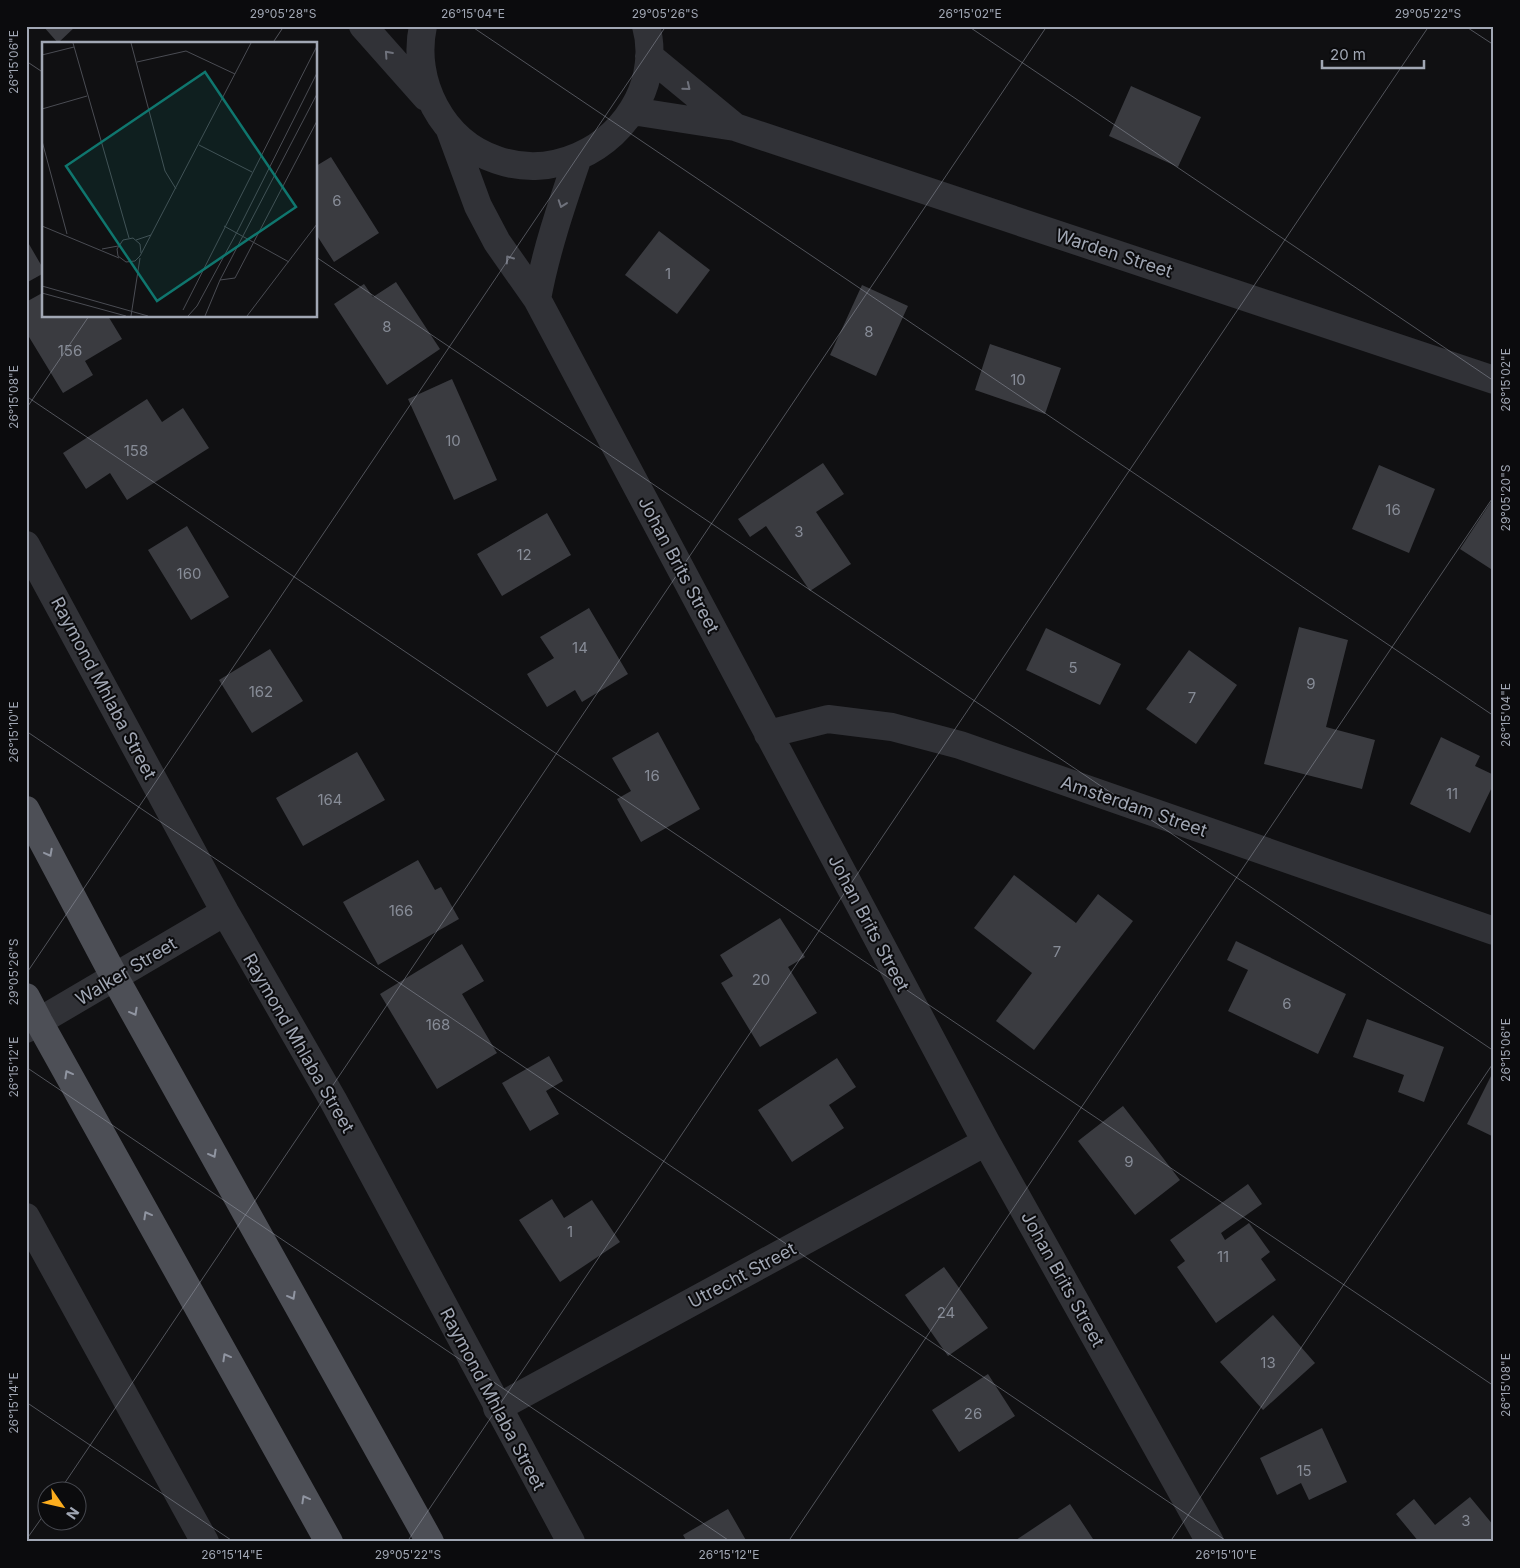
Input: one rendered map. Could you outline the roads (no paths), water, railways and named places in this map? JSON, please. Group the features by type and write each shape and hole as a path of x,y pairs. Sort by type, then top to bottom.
{"main road":[{"path":"26,810 115,978 430,1542"},
{"path":"26,997 32,1026 329,1542"}],"street":[{"path":"363,26 432,104 450,130 472,148 496,160 523,166 551,165 578,158 609,139 632,111 641,94 647,76 649,56 646,26"},
{"path":"423,26 420,41 421,74 432,104"},
{"name":"Warden Street","path":"649,56 735,127"},
{"name":"Warden Street","path":"632,111 735,127 1494,380"},
{"name":"Johan Brits Street","path":"450,130 478,206 497,242 537,299 986,1142 1210,1542"},
{"path":"537,299 542,270 556,220 578,158"},
{"name":"Raymond Mhlaba Street","path":"26,545 225,912 333,1100 497,1408 571,1542"},
{"name":"Amsterdam Street","path":"768,734 828,719 892,727 960,745 1494,931"},
{"name":"Walker Street","path":"32,1026 225,912"},
{"name":"Utrecht Street","path":"497,1408 986,1142"},
{"path":"26,1216 205,1542"}]}
